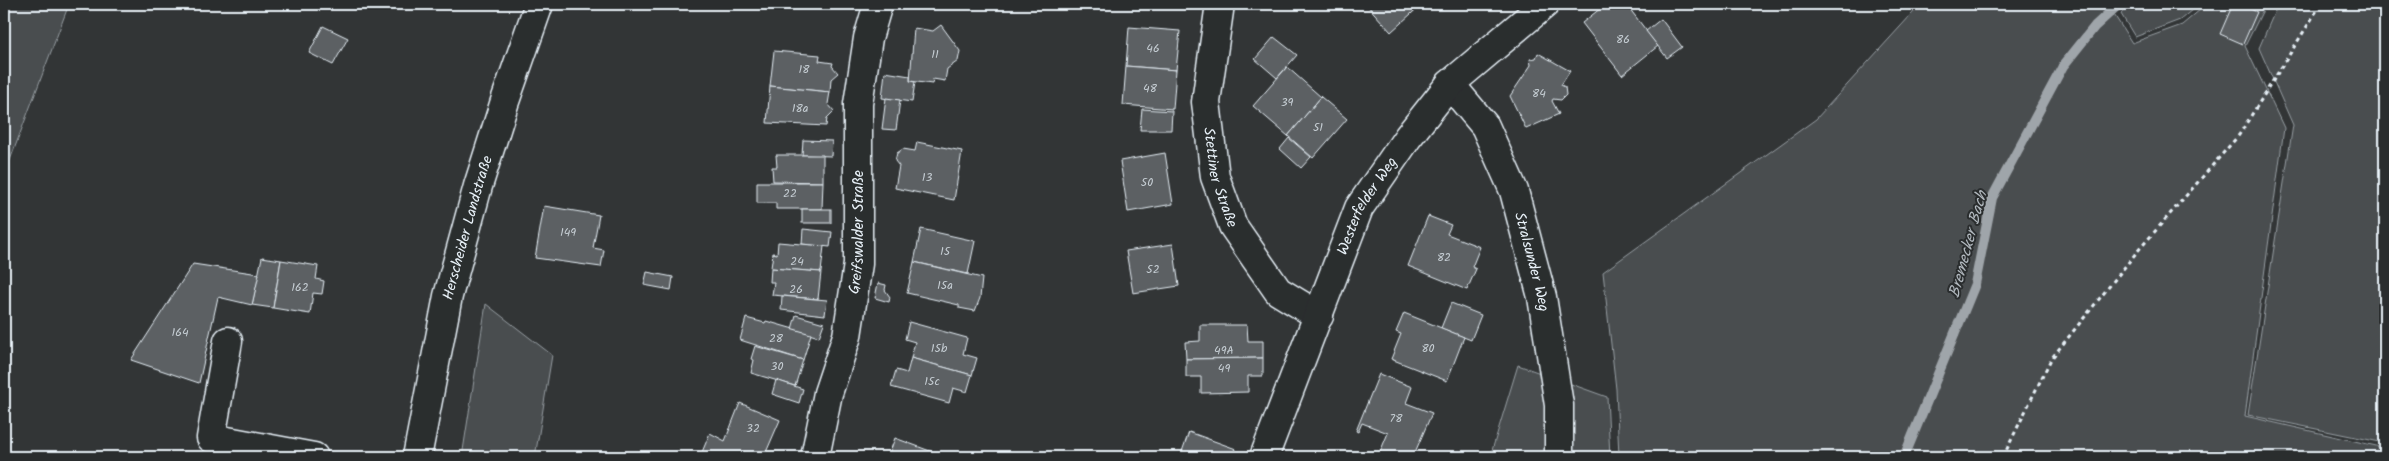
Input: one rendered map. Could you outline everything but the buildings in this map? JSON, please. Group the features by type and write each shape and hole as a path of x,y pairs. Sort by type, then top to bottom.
{"street":[{"name":"Herscheider Landstraße","path":"417,457 448,296 484,167 540,4"},
{"name":"Greifswalder Straße","path":"815,457 828,393 847,336 858,264 858,104 868,38 878,4"},
{"name":"Stettiner Straße","path":"1220,4 1206,102 1215,177 1233,226 1278,291 1319,316"},
{"name":"Westerfelder Weg","path":"1264,457 1319,316 1358,208 1408,137 1450,84 1544,4"},
{"name":"Stralsunder Weg","path":"1450,84 1485,126 1514,191 1542,298 1559,404 1559,457"},
{"path":"228,341 211,438 314,457"}],"path":[{"path":"2003,457 2051,359 2136,253 2239,135 2321,4"}],"shaded area":[{"path":"4,4 69,4 4,176"},
{"path":"1921,4 2120,4 2113,13 2132,43 2182,25 2207,4 2266,4 2245,46 2284,128 2245,416 2385,448 2385,457 1619,457 1616,389 1603,272 1816,119"},
{"path":"2129,4 2199,4 2180,20 2135,37 2121,14"},
{"path":"2278,4 2385,4 2385,443 2248,415 2293,125 2259,48"},
{"path":"486,304 552,355 535,457 462,457"},
{"path":"1518,365 1607,397 1610,457 1490,457"}],"waterway":[{"name":"Bremecker Bach","path":"1904,457 1975,284 1992,198 2063,66 2095,26 2119,4"}]}
